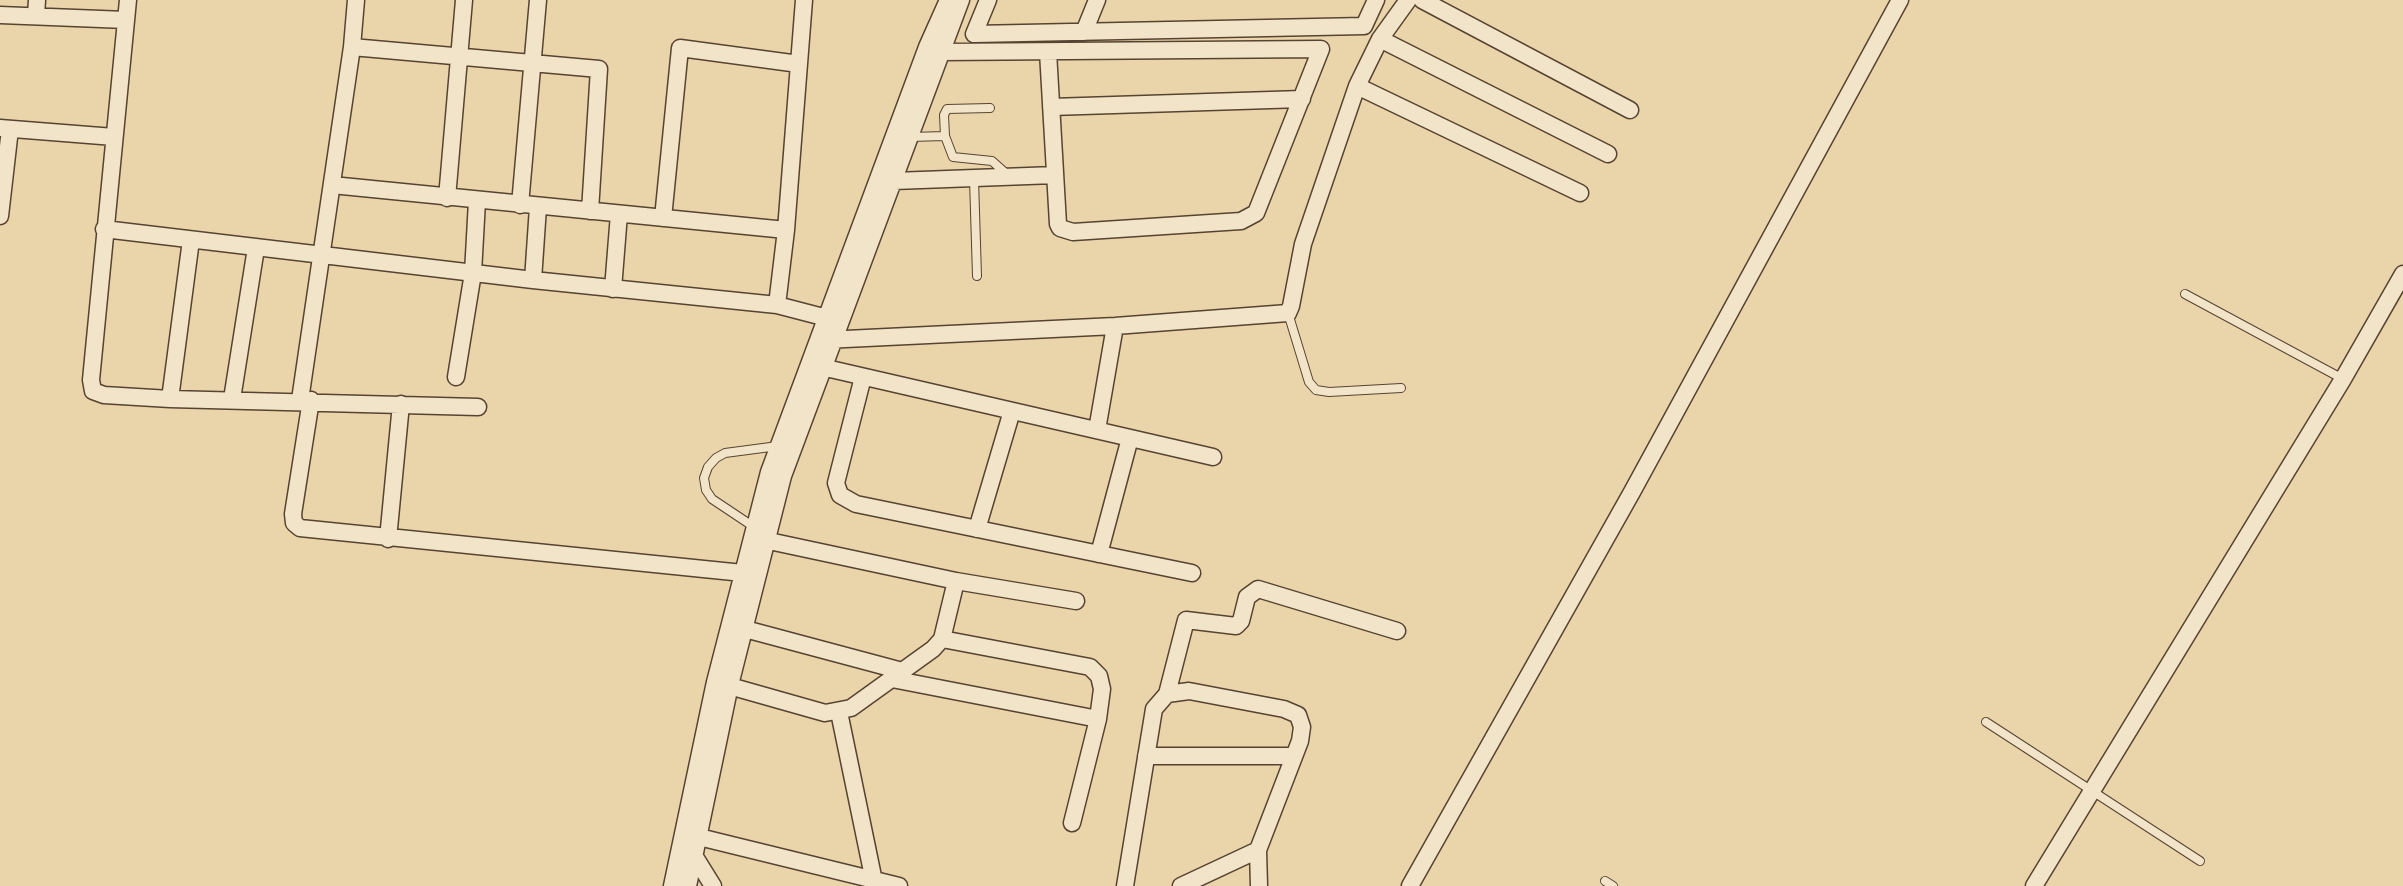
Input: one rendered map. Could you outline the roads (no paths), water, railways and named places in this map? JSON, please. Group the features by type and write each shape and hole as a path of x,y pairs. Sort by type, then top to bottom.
{"street":[{"path":"128,0 104,229 91,380 93,391 104,395 170,399 305,400 478,407"},
{"path":"356,0 352,47 321,256 294,523 300,528 309,530 388,539 743,573"},
{"path":"447,198 464,0"},
{"path":"520,205 538,0"},
{"path":"777,305 786,230 804,0"},
{"path":"827,340 826,318 927,47 948,0"},
{"path":"688,886 699,837 722,683 743,573 783,476 817,366 894,181 961,0"},
{"path":"988,0 974,34 1364,26 1376,0"},
{"path":"1084,32 1097,0"},
{"path":"827,340 1115,326 1288,313 1292,306 1303,244 1357,86 1380,39 1408,0"},
{"path":"1422,0 1630,110"},
{"path":"1410,886 1632,492 1900,0"},
{"path":"0,15 36,8 126,20"},
{"path":"1380,39 1608,154"},
{"path":"352,47 599,69 590,212"},
{"path":"663,218 680,48 799,64"},
{"path":"941,52 1321,49 1256,213 1242,221 1065,232 1058,224 1048,52"},
{"path":"1357,86 1580,193"},
{"path":"1051,107 1302,99"},
{"path":"0,216 5,129 114,137"},
{"path":"894,181 1055,175"},
{"path":"332,185 786,230"},
{"path":"456,377 473,273 477,201"},
{"path":"533,280 538,207"},
{"path":"613,289 619,214"},
{"path":"104,229 533,280 777,305 826,318"},
{"path":"170,399 191,240"},
{"path":"232,399 256,248"},
{"path":"2034,886 2343,379 2403,274"},
{"path":"1096,430 1115,326"},
{"path":"817,366 1213,457"},
{"path":"672,886 722,683 745,629 757,535 778,446 817,366"},
{"path":"863,377 836,483 840,495 856,504 1192,573"},
{"path":"388,539 400,404"},
{"path":"977,529 1012,411"},
{"path":"1099,554 1130,438"},
{"path":"757,535 956,581 1076,601"},
{"path":"722,683 825,713 850,708 933,649 942,639 956,581"},
{"path":"1125,886 1154,709 1167,694 1186,620 1236,626 1241,621 1247,597 1258,589 1397,631"},
{"path":"745,629 897,675 1098,719"},
{"path":"942,639 1089,667 1099,676 1102,689 1098,719 1072,823"},
{"path":"1167,694 1189,691 1291,712 1298,716 1302,727 1294,756 1258,850 1259,886"},
{"path":"839,712 874,883"},
{"path":"1146,756 1294,756"},
{"path":"699,837 874,883 899,886"},
{"path":"1181,886 1258,850"},
{"path":"695,857 713,886"}],"lane":[{"path":"990,108 946,109 945,136 953,157 992,161 1010,177"},
{"path":"910,137 945,136"},
{"path":"974,179 977,276"},
{"path":"2185,294 2343,379"},
{"path":"1288,313 1309,381 1316,390 1329,392 1401,388"},
{"path":"757,535 712,499 706,490 705,478 708,466 725,453 778,446"},
{"path":"1986,722 2200,861"}]}
